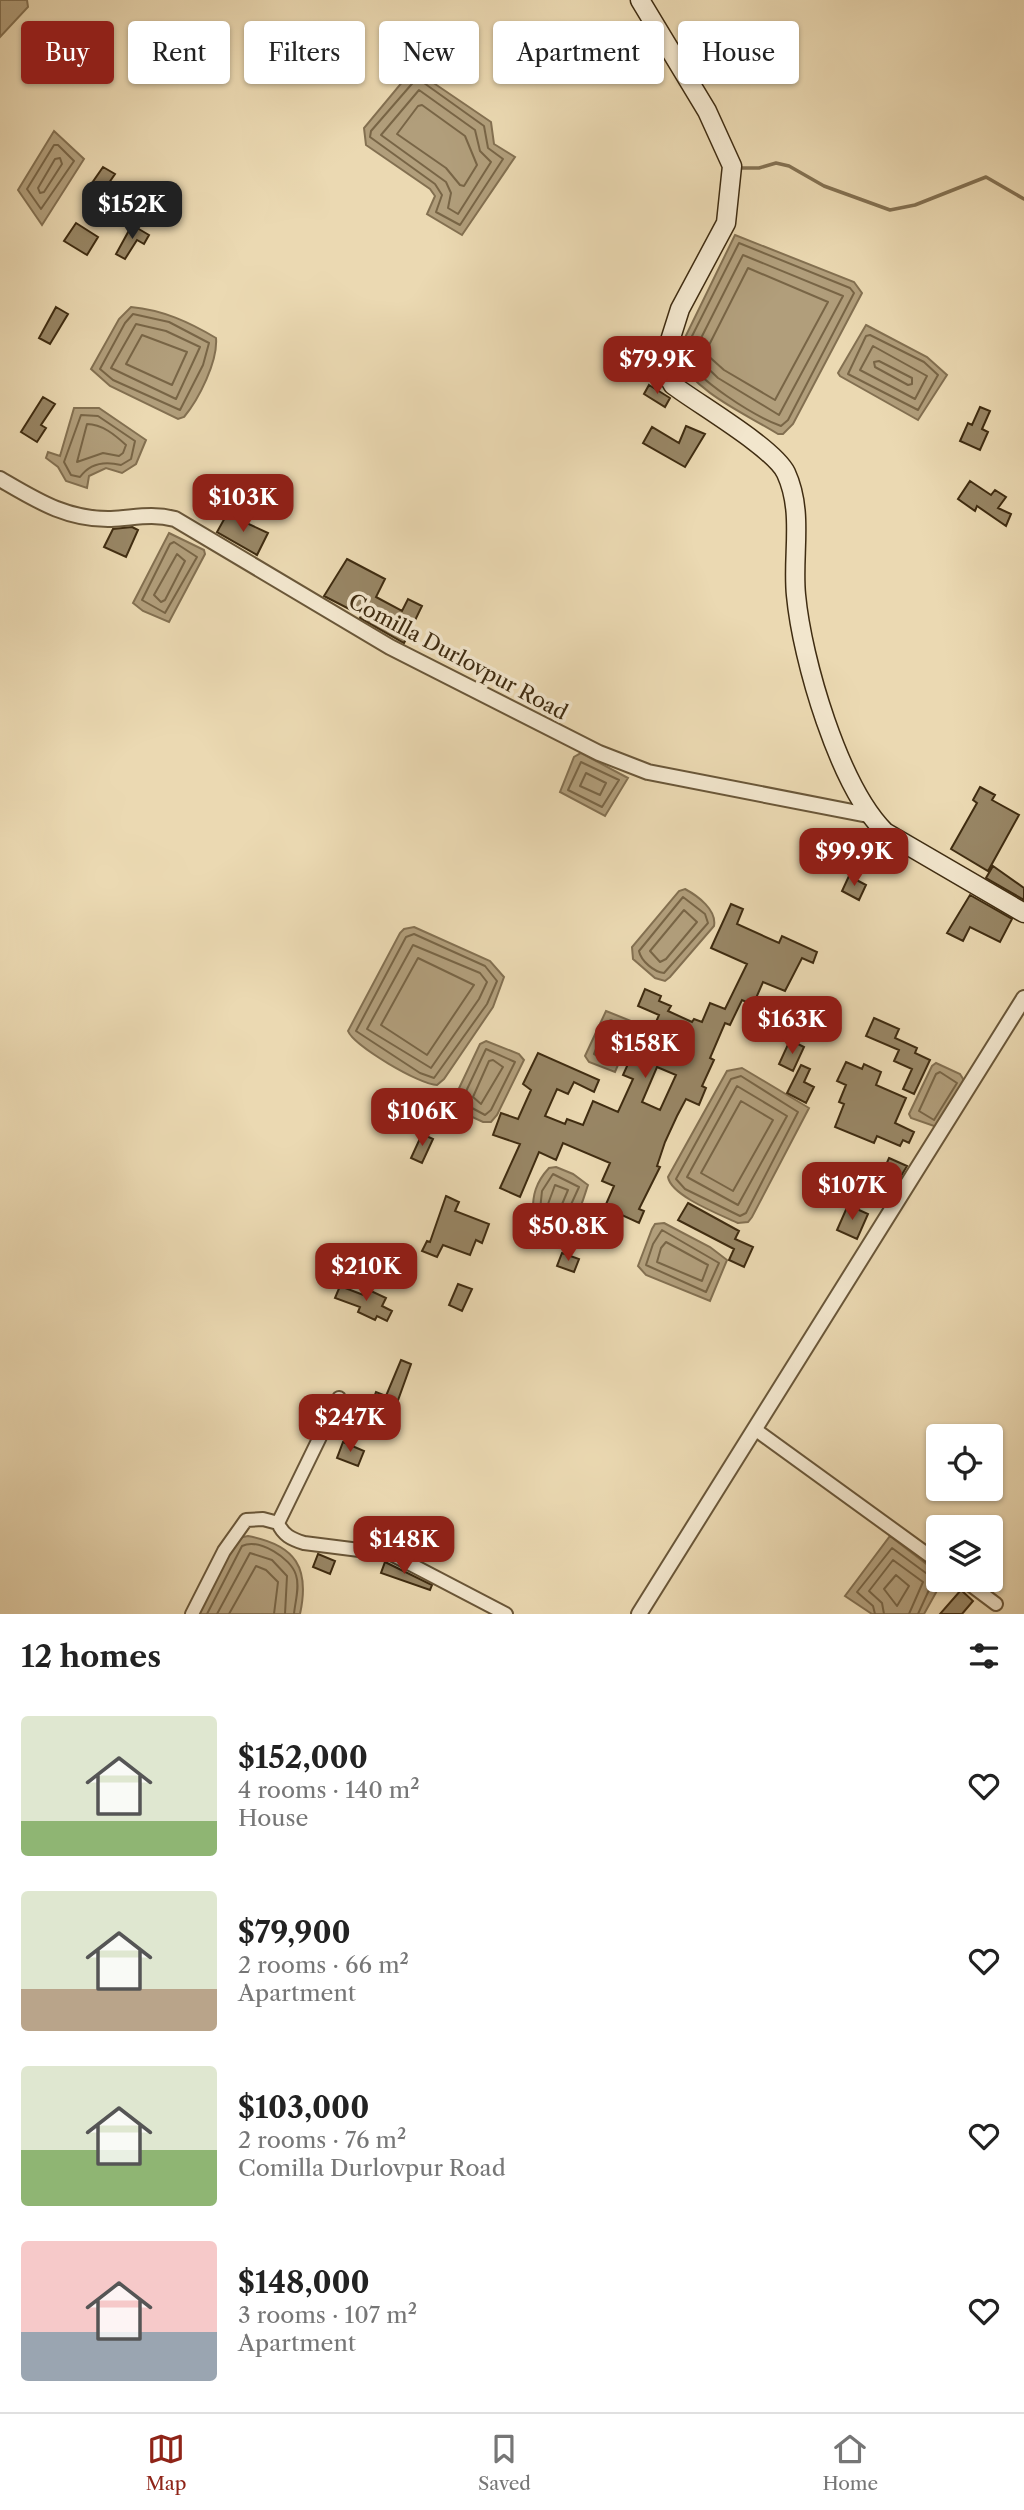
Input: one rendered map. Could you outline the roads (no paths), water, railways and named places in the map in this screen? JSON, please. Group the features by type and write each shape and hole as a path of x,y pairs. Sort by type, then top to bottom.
{"main road":[{"path":"640,0 707,111 732,166 726,223 680,309 667,350 665,371 673,385 764,450 785,471 798,536 796,593 799,619 824,715 868,815 885,832 1024,913"}],"street":[{"name":"Comilla Durlovpur Road","path":"0,479 47,507 80,517 111,519 146,514 175,519 390,647 572,741 648,772 868,815"},
{"path":"639,1614 757,1430 1024,998"},
{"path":"278,1523 340,1398"},
{"path":"757,1430 926,1553"},
{"path":"192,1614 224,1551 246,1521 278,1523 291,1539 304,1543 391,1554 506,1614"},
{"path":"980,1592 996,1604"}],"water":[{"path":"0,0 27,0 28,7 0,37"},
{"path":"401,84 435,84 491,122 494,144 515,157 462,235 427,214 435,196 430,189 366,145 364,128"},
{"path":"54,131 84,159 42,225 18,190"},
{"path":"735,235 854,282 862,293 793,424 783,434 778,434 736,410 708,391 685,369 676,356"},
{"path":"131,307 175,318 216,338 214,358 206,379 184,417 178,419 110,386 91,369 119,319"},
{"path":"866,325 927,357 947,375 918,420 838,373"},
{"path":"74,408 99,408 146,440 136,464 122,473 106,468 89,476 87,488 66,481 58,467 46,458 48,452 60,456"},
{"path":"169,533 204,550 205,554 169,622 143,611 133,603"},
{"path":"581,753 628,778 605,816 560,792 574,757"},
{"path":"685,889 710,909 714,926 665,981 655,978 633,959 632,947 679,891"},
{"path":"414,927 490,961 504,977 493,1007 444,1079 437,1085 417,1079 388,1064 362,1046 348,1031 400,933 404,929"},
{"path":"606,1011 636,1023 615,1072 589,1062 585,1056"},
{"path":"486,1041 519,1054 524,1060 491,1122 483,1122 455,1109 452,1103 480,1044"},
{"path":"936,1063 960,1074 965,1082 937,1127 911,1118 909,1114 932,1066"},
{"path":"742,1068 809,1108 752,1217 748,1222 738,1223 687,1198 671,1184 668,1177 727,1071"},
{"path":"556,1167 573,1174 588,1185 576,1216 563,1228 533,1215 533,1201 538,1184 549,1168"},
{"path":"664,1223 710,1247 727,1260 710,1301 646,1275 638,1266 655,1224"},
{"path":"248,1536 278,1546 296,1561 303,1584 300,1614 199,1614 238,1538"},
{"path":"890,1536 926,1564 926,1592 936,1592 924,1614 872,1614 845,1596"}],"waterway":[{"path":"740,168 759,168 776,163 789,166 824,186 890,210 915,205 986,177 1024,199"}]}
